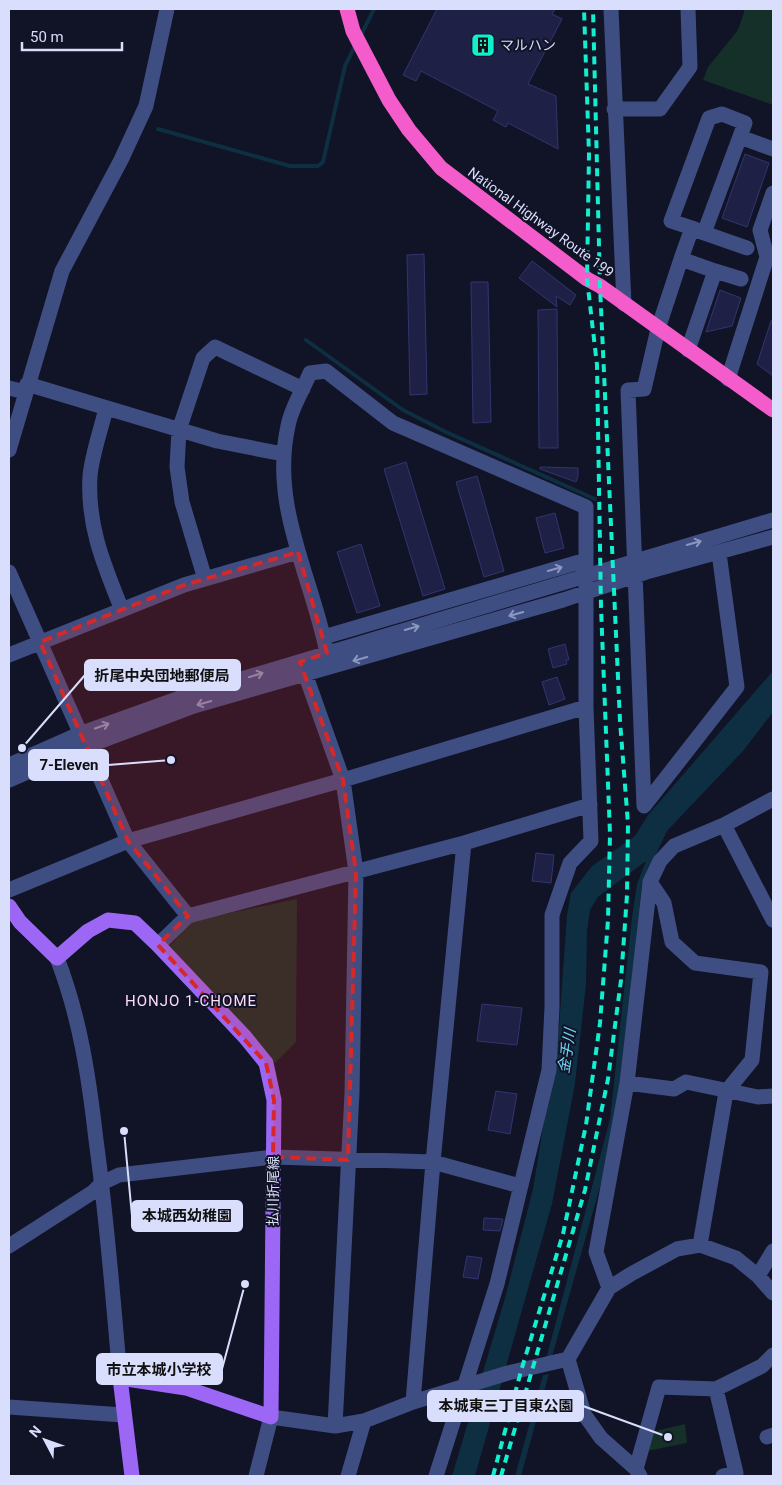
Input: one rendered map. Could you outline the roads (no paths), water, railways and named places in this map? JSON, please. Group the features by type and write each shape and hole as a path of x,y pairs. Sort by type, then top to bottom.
{"highway":[{"name":"National Highway Route 199","path":"347,9 353,31 367,62 409,130 441,168 587,279 773,410"}],"main road":[{"path":"9,906 20,922 58,958"},
{"name":"払川折尾線","path":"58,958 88,932 108,920 135,923 246,1037 266,1063 274,1100 271,1417"},
{"path":"132,1476 123,1415 120,1378 186,1388 271,1417"}],"street":[{"path":"9,450 62,271 121,160 146,106 167,9"},
{"path":"611,9 624,304"},
{"path":"614,109 660,109 690,67 688,9"},
{"path":"719,553 737,687 644,806 628,390 644,389 658,329 681,259 698,231 745,123 722,114 709,118 671,221 698,231 747,248"},
{"path":"740,137 773,149"},
{"path":"728,379 767,257 760,230 773,193"},
{"path":"681,259 740,279"},
{"path":"688,350 715,271"},
{"path":"205,579 182,502 177,467 179,430 203,358 215,348 303,389"},
{"path":"327,654 324,637 298,552 282,485 283,454 288,424 310,373 326,371 393,423 586,507 586,707 591,841 570,863 552,915 552,1007 549,1070 497,1284 436,1476"},
{"path":"9,388 26,388 106,408 218,441 283,454"},
{"path":"106,408 90,474 90,506 96,543 122,610"},
{"path":"9,765 82,740 188,695 303,668 561,593 773,520"},
{"path":"648,564 719,553 773,537"},
{"path":"9,655 205,579 298,552"},
{"path":"324,637 586,560"},
{"path":"9,572 128,841 188,916"},
{"path":"303,668 327,654 561,593"},
{"path":"303,668 343,780 356,872 348,1160 335,1426"},
{"path":"9,890 128,841 343,780 586,707"},
{"path":"9,780 82,740"},
{"path":"608,1288 596,1252 627,1083 650,882 660,861 674,846 724,825 773,799"},
{"path":"158,945 188,916 464,843 590,805"},
{"path":"724,825 773,920"},
{"path":"413,1402 433,1162 464,843"},
{"path":"650,882 664,903 672,942 695,963 761,972 752,1060 730,1087 700,1245"},
{"path":"58,958 69,988 87,1063 102,1183 120,1378"},
{"path":"627,1083 674,1089 686,1082 730,1087 758,1097 773,1096"},
{"path":"9,1246 93,1192 102,1183 119,1175 273,1157 433,1162 520,1186"},
{"path":"773,1294 758,1276 736,1258 700,1245 678,1249 608,1288 568,1359 584,1414 601,1438 638,1473 659,1387 716,1389 762,1366 773,1356"},
{"path":"758,1276 773,1251"},
{"path":"256,1476 271,1417 335,1426 364,1421 413,1402 508,1373 568,1359"},
{"path":"716,1389 736,1473 723,1476"},
{"path":"9,1407 123,1415"},
{"path":"348,1476 364,1421"}],"water":[{"name":"金手川","path":"773,671 773,712 743,751 667,831 642,884 617,1111 607,1162 552,1357 546,1359 610,1119 632,917 637,884 646,861 598,897 590,910 587,931 586,984 575,1084 552,1204 475,1476 452,1476 505,1298 533,1189 559,1027 567,915 571,893 592,866 635,836 648,815"},
{"path":"549,1374 521,1476 515,1476 543,1375"}],"waterway":[{"path":"361,35 374,9"},
{"path":"158,129 290,166 318,166 323,162 345,66 355,46"},
{"path":"306,340 403,410 446,432 595,499"}],"railway":[{"path":"493,1476 521,1371 563,1234 586,1125 600,1023 608,920 610,834 601,607 597,365 587,279 589,154 584,9"},
{"path":"501,1476 585,1190 608,1079 621,980 627,895 628,824 620,721 600,286 593,9"}],"place":[{"name":"マルハン","path":"483,45"},
{"name":"折尾中央団地郵便局","path":"22,748"},
{"name":"7-Eleven","path":"171,760"},
{"name":"本城西幼稚園","path":"124,1131"},
{"name":"市立本城小学校","path":"245,1284"},
{"name":"本城東三丁目東公園","path":"668,1437"}],"district":[{"name":"HONJO 1-CHOME","path":"191,1001"}]}
